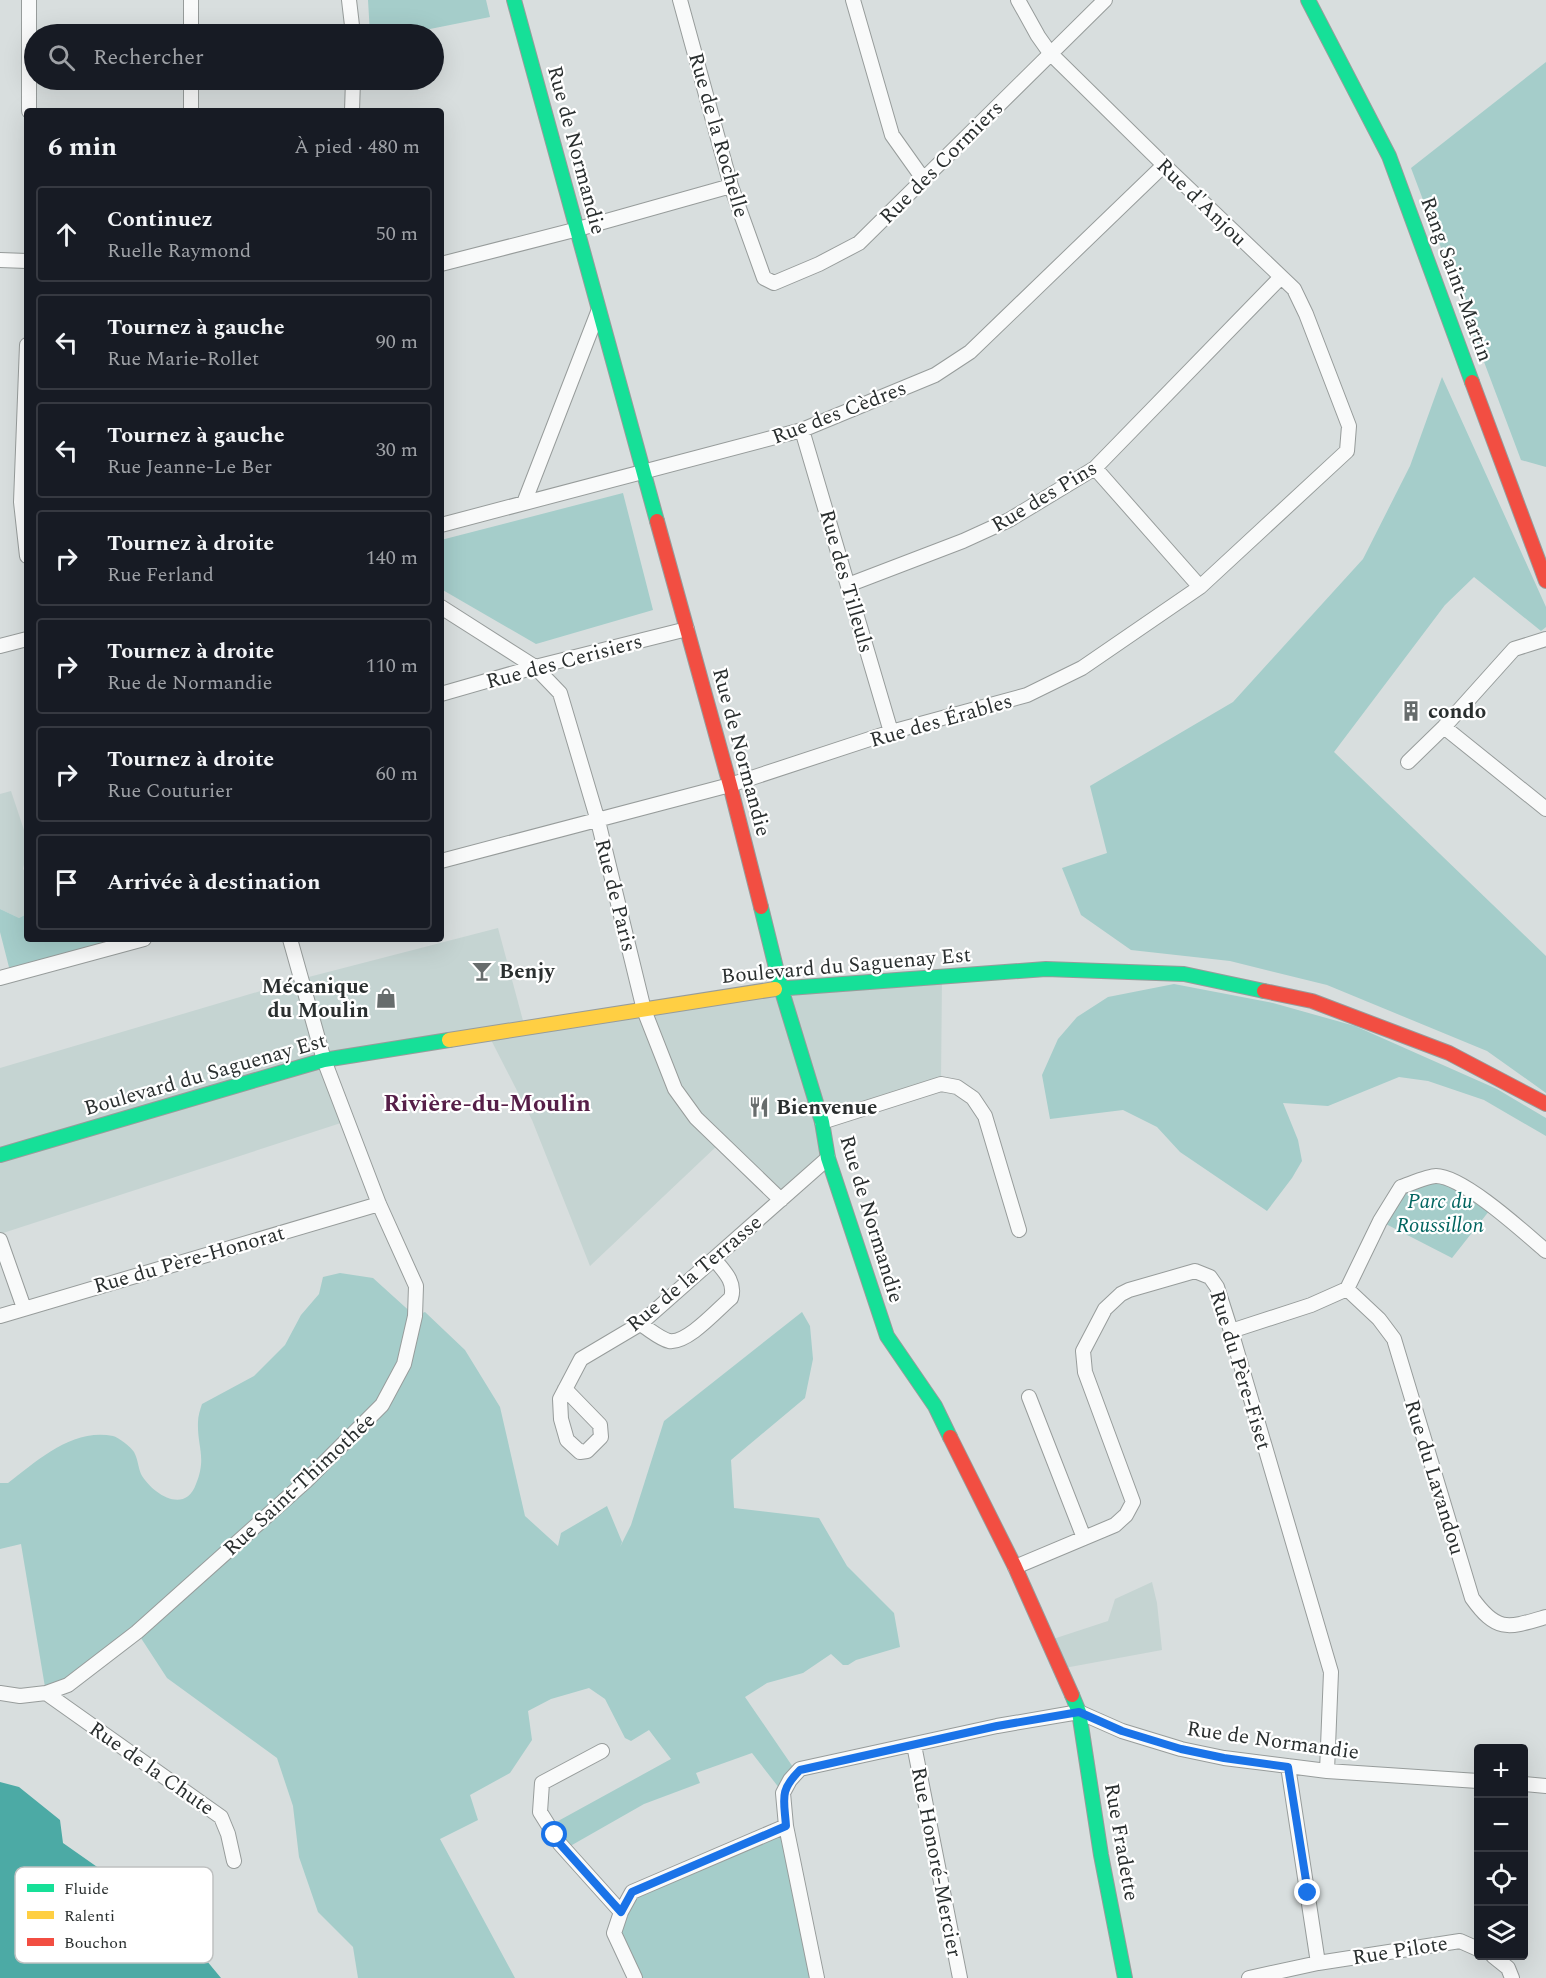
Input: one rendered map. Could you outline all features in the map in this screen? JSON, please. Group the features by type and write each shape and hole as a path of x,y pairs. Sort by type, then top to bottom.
{"street":[{"path":"29,0 29,24"},
{"path":"191,0 191,24"},
{"path":"349,0 352,24"},
{"name":"Rue de Normandie","path":"514,0 730,785 781,988 822,1122 828,1158 887,1336 936,1406 1015,1567 1079,1712 1122,1731 1181,1749 1224,1758 1327,1771 1474,1781"},
{"name":"Rue de la Rochelle","path":"680,0 731,186 761,269"},
{"path":"853,0 892,135 924,180"},
{"name":"Rue d'Anjou","path":"1018,0 1050,53 1294,289 1306,314 1349,426"},
{"name":"Rue des Cormiers","path":"761,269 764,278 774,283 819,264 859,243 1105,0"},
{"name":"Rang Saint-Martin","path":"1308,0 1389,156 1546,581"},
{"path":"29,90 29,108"},
{"path":"191,90 191,108"},
{"path":"352,90 352,108"},
{"name":"Rue des Cèdres","path":"444,524 802,430 935,375 970,352 1164,165"},
{"path":"444,263 731,186"},
{"path":"0,260 24,261"},
{"name":"Rue des Pins","path":"848,585 963,541 1000,524 1095,468 1281,277"},
{"path":"524,503 598,312"},
{"path":"24,424 21,502 24,529"},
{"name":"Rue des Érables","path":"444,860 730,785 891,732 1027,695 1082,668 1200,586 1347,451 1349,426"},
{"name":"Rue des Tilleuls","path":"802,430 891,732"},
{"path":"1095,468 1200,586"},
{"name":"Rue de Paris","path":"444,609 535,668 560,693 597,821 644,1010 675,1089 720,1143 781,1200"},
{"name":"Rue des Cerisiers","path":"444,693 687,629"},
{"path":"1408,762 1444,727 1514,650 1546,639"},
{"path":"0,645 24,640"},
{"path":"1444,727 1546,809"},
{"path":"0,978 133,942"},
{"name":"Rue Saint-Thimothée","path":"0,1693 20,1696 46,1693 68,1685 137,1632 306,1481 382,1406 404,1364 415,1316 416,1286 379,1204 324,1060 291,942"},
{"name":"Boulevard du Saguenay Est","path":"0,1155 324,1060 781,988 1046,969 1184,974 1312,1001 1449,1053 1546,1104"},
{"path":"822,1122 941,1084 957,1087 973,1098 985,1116 1019,1230"},
{"name":"Rue de la Terrasse","path":"565,1389 581,1359 640,1324 828,1158"},
{"path":"1231,1331 1311,1305 1347,1289 1380,1221 1401,1187 1436,1176 1451,1180 1493,1206 1546,1251"},
{"name":"Rue du Père-Honorat","path":"0,1316 379,1204"},
{"path":"0,1240 24,1308"},
{"path":"640,1324 667,1340 678,1341 731,1298 734,1290 730,1279 714,1259"},
{"name":"Rue du Père-Fiset","path":"1015,1567 1115,1524 1126,1515 1133,1502 1085,1372 1083,1351 1105,1309 1120,1293 1195,1271 1210,1277 1217,1287 1231,1331 1331,1672 1327,1771"},
{"name":"Rue du Lavandou","path":"1347,1289 1379,1319 1394,1339 1472,1598 1496,1623 1514,1626 1546,1617"},
{"path":"1029,1397 1084,1538"},
{"name":"Rue de la Chute","path":"46,1693 221,1817 228,1834 234,1861"},
{"path":"817,1978 786,1826 783,1792 790,1780 800,1770 997,1726 1079,1712"},
{"name":"Rue Fradette","path":"1079,1712 1101,1855 1125,1978"},
{"name":"Rue Honoré-Mercier","path":"914,1745 960,1978"},
{"path":"602,1750 542,1783 540,1812 560,1844 621,1912"},
{"path":"1288,1767 1318,1963"},
{"path":"1528,1784 1546,1786"},
{"path":"635,1978 614,1933 621,1912 632,1892 786,1826"},
{"name":"Rue Pilote","path":"1249,1978 1318,1963 1460,1941 1474,1947"},
{"path":"1499,1960 1508,1968 1512,1978"}],"shaded area":[{"path":"11,791 24,830 24,916 19,918 0,909 0,794"},
{"path":"498,928 525,1028 942,976 941,1084 822,1122 828,1158 781,1200 720,1143 590,1266 532,1120 488,1034 324,1060 347,1121 0,1234 0,1068 301,979"},
{"path":"1152,1582 1157,1603 1162,1650 1059,1669 1047,1641 1108,1621 1115,1599"}],"green space":[{"path":"368,0 486,0 490,17 444,26 444,24 369,24"},
{"path":"1546,62 1546,467 1521,460 1411,168"},
{"path":"1442,377 1546,607 1546,627 1541,631 1474,577 1445,605 1334,752 1546,956 1546,1093 1487,1051 1327,985 1230,961 1131,950 1081,915 1062,868 1107,853 1090,786 1233,702 1363,559 1410,466"},
{"path":"623,493 653,610 536,644 444,591 444,539"},
{"path":"0,909 19,918 24,916 24,942 113,942 114,947 11,975 0,932"},
{"path":"1174,984 1273,1003 1355,1026 1497,1089 1546,1118 1546,1136 1484,1100 1428,1081 1399,1077 1328,1106 1283,1103 1298,1140 1302,1161 1267,1211 1180,1152 1157,1127 1123,1110 1050,1119 1042,1075 1058,1039 1077,1017 1108,997"},
{"name":"Parc du Roussillon","path":"1436,1176 1493,1206 1452,1258 1380,1221 1401,1187"},
{"path":"340,1273 373,1278 415,1316 425,1312 465,1350 500,1407 525,1516 558,1546 561,1533 607,1506 622,1542 620,1547 631,1525 664,1421 802,1312 810,1326 813,1359 805,1398 731,1460 734,1508 819,1518 847,1566 894,1613 900,1647 856,1660 848,1665 843,1665 831,1654 803,1673 767,1683 745,1697 797,1773 783,1793 752,1753 696,1773 700,1783 644,1804 565,1849 549,1826 671,1759 649,1730 631,1741 625,1738 605,1699 589,1688 551,1699 528,1711 532,1740 510,1773 470,1795 478,1820 440,1839 515,1978 358,1978 353,1947 318,1912 299,1857 293,1806 277,1758 167,1678 137,1632 46,1693 21,1544 0,1549 0,1483 8,1483 56,1448 83,1437 98,1435 118,1438 134,1452 141,1474 160,1494 177,1500 191,1493 201,1466 198,1422 202,1404 254,1376 285,1345 301,1315 319,1294 323,1277"},
{"path":"786,1826 817,1978 635,1978 614,1933 632,1892"}],"water":[{"path":"0,1782 19,1787 60,1820 63,1843 97,1867 15,1867 15,1963 209,1963 221,1978 0,1978"}],"traffic: fast":[{"path":"514,0 657,521"},
{"path":"1308,0 1389,156 1472,382"},
{"path":"761,907 781,988 822,1122 828,1158 887,1336 935,1406 950,1437"},
{"path":"775,989 1046,969 1184,974 1264,991"},
{"path":"0,1155 324,1060 449,1040"},
{"path":"1072,1695 1079,1712 1101,1855 1125,1978"}],"traffic: slow":[{"path":"449,1040 775,989"}],"traffic: jam":[{"path":"1472,382 1546,581"},
{"path":"657,521 730,785 761,907"},
{"path":"1264,991 1312,1001 1449,1053 1546,1104"},
{"path":"950,1437 1015,1567 1072,1695"}],"place":[{"name":"condo","path":"1411,711"},
{"name":"Benjy","path":"482,971"},
{"name":"Mécanique du Moulin","path":"386,998"},
{"name":"Bienvenue","path":"759,1107"}],"district":[{"name":"Rivière-du-Moulin","path":"487,1103"}],"route":[{"path":"555,1835 560,1844 621,1912 632,1892 786,1826 783,1792 800,1770 997,1726 1079,1712 1122,1731 1181,1749 1288,1767 1308,1893"}]}
